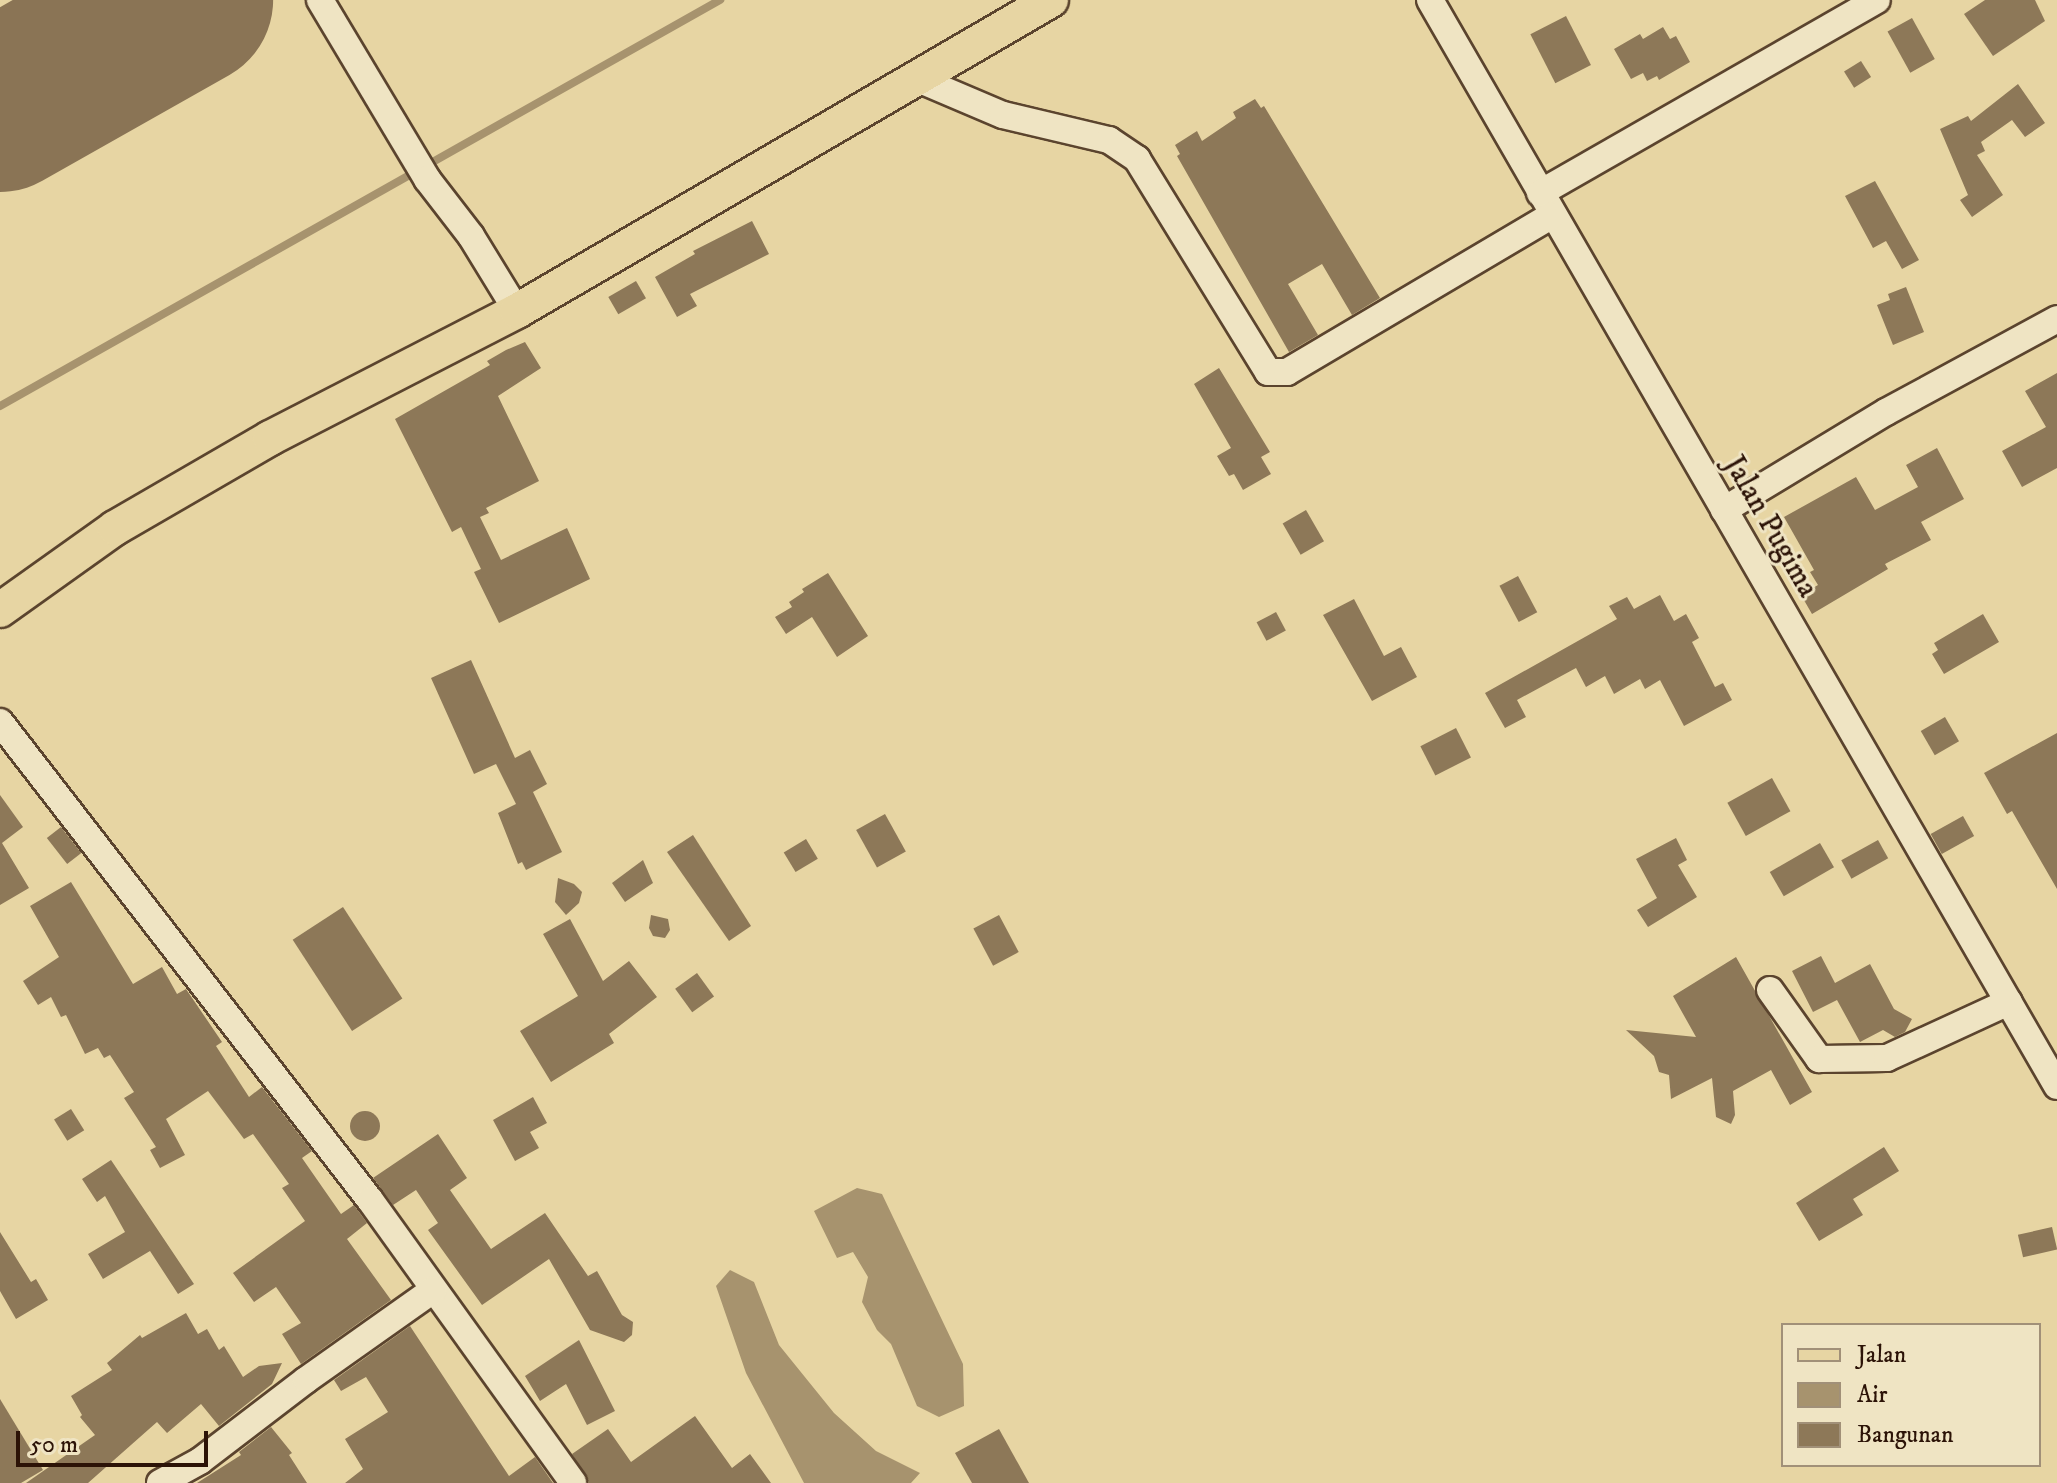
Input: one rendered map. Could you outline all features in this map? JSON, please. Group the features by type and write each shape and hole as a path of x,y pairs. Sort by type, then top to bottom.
{"main road":[{"path":"0,610 115,528 257,446 517,311 1051,0"}],"street":[{"path":"320,0 421,170 493,268 517,311"},
{"name":"Jalan Pugima","path":"1430,0 2057,1086"},
{"path":"918,79 1003,115 1109,140 1137,159 1268,372 1287,372 1546,204 1877,0"},
{"path":"1724,510 1886,412 2057,319"},
{"path":"0,722 342,1163 573,1483"},
{"path":"1770,990 1819,1059 1887,1058 2009,1002"},
{"path":"160,1483 200,1461 306,1380 433,1290"}],"water":[{"path":"857,1188 882,1194 963,1364 964,1406 939,1417 917,1406 891,1344 877,1330 862,1302 868,1277 853,1252 837,1258 814,1211"},
{"path":"730,1270 754,1282 779,1345 834,1413 876,1451 920,1473 911,1483 804,1483 746,1373 716,1286"}],"building":[{"path":"1985,0 2035,0 2045,21 1993,56 1964,14"},
{"path":"1566,16 1591,65 1555,83 1530,34"},
{"path":"1912,18 1935,59 1910,73 1888,32"},
{"path":"1663,27 1670,39 1676,36 1690,62 1659,80 1657,76 1647,81 1643,73 1631,79 1614,49 1640,34 1643,39"},
{"path":"1861,61 1871,77 1854,88 1844,72"},
{"path":"2018,84 2045,123 2025,137 2012,120 1981,142 1985,151 1977,155 2003,195 1972,217 1960,200 1968,195 1940,129 1968,116 1971,121"},
{"path":"1255,99 1261,108 1264,106 1380,298 1352,315 1322,264 1288,284 1318,335 1289,352 1177,156 1180,154 1175,145 1197,131 1202,141 1236,118 1233,112"},
{"path":"1875,181 1919,260 1902,269 1886,241 1873,248 1845,196"},
{"path":"752,221 769,254 690,294 697,306 677,317 655,277 695,254 693,251"},
{"path":"636,281 646,298 618,314 608,297"},
{"path":"1906,287 1924,332 1893,345 1877,305 1890,300 1888,294"},
{"path":"525,342 541,368 498,396 539,481 486,508 489,513 480,517 501,560 567,528 590,579 499,623 474,572 481,569 461,527 452,532 395,419 490,365 487,361"},
{"path":"1219,368 1270,452 1261,457 1271,474 1243,490 1234,474 1229,476 1217,456 1231,448 1194,384"},
{"path":"2057,373 2057,468 2022,487 2002,451 2046,427 2025,391"},
{"path":"1937,448 1964,499 1921,522 1931,540 1885,564 1888,569 1812,614 1801,595 1818,585 1810,572 1814,570 1784,517 1856,477 1875,510 1918,487 1906,465"},
{"path":"1306,510 1324,541 1301,555 1283,524"},
{"path":"828,573 868,636 837,657 812,617 786,634 775,617 792,607 789,602 804,592 802,589"},
{"path":"1518,576 1537,612 1519,622 1499,586"},
{"path":"1660,595 1674,621 1686,614 1699,638 1692,642 1715,687 1723,683 1732,700 1684,726 1660,680 1645,689 1640,679 1614,694 1605,676 1586,687 1576,668 1517,700 1526,717 1505,728 1485,693 1617,619 1609,606 1627,597 1634,609"},
{"path":"1354,599 1384,656 1401,647 1417,677 1372,701 1323,615"},
{"path":"1276,612 1286,631 1266,641 1257,622"},
{"path":"1983,614 1999,642 1944,674 1932,654 1938,650 1934,643"},
{"path":"471,660 515,758 530,750 547,784 533,792 562,852 526,870 522,862 518,864 498,813 516,804 496,764 474,774 431,678"},
{"path":"1945,717 1959,741 1935,755 1921,731"},
{"path":"1456,728 1471,757 1435,776 1420,746"},
{"path":"2057,733 2057,889 2012,811 2007,814 1984,773"},
{"path":"1772,778 1790,811 1746,836 1727,803"},
{"path":"0,795 23,827 2,843 29,888 0,905"},
{"path":"885,814 906,852 877,868 856,830"},
{"path":"1963,816 1974,836 1942,854 1931,834"},
{"path":"61,827 81,853 67,864 47,838"},
{"path":"693,835 751,926 729,941 667,852"},
{"path":"1676,838 1687,860 1678,865 1697,897 1648,927 1637,910 1657,898 1636,859"},
{"path":"806,839 818,859 796,872 784,852"},
{"path":"1878,840 1888,858 1851,879 1841,860"},
{"path":"1820,843 1834,867 1784,896 1770,872"},
{"path":"643,860 653,883 625,902 612,883"},
{"path":"558,878 574,884 582,892 579,903 566,915 555,902"},
{"path":"71,882 133,984 162,967 177,994 186,989 222,1042 216,1046 249,1097 262,1087 312,1151 302,1158 341,1214 354,1205 367,1223 347,1239 391,1300 301,1364 282,1334 301,1323 276,1287 254,1302 233,1273 305,1221 282,1188 289,1184 253,1134 244,1139 208,1091 166,1119 185,1155 160,1168 150,1150 156,1147 124,1098 134,1092 110,1055 104,1058 98,1048 85,1054 66,1015 61,1017 51,997 38,1005 23,981 59,957 30,906"},
{"path":"343,907 402,998 352,1031 293,940"},
{"path":"651,915 668,919 670,930 665,938 653,936 649,928"},
{"path":"999,915 1019,952 993,966 973,929"},
{"path":"570,919 603,981 629,961 657,997 609,1034 614,1043 551,1082 520,1031 578,996 543,934"},
{"path":"1821,956 1835,983 1870,964 1894,1009 1912,1019 1905,1032 1895,1037 1883,1030 1860,1042 1837,1000 1813,1012 1792,971"},
{"path":"1736,957 1812,1092 1790,1105 1771,1070 1733,1091 1735,1115 1731,1124 1716,1117 1712,1078 1671,1099 1669,1075 1659,1072 1654,1056 1626,1030 1696,1037 1673,996"},
{"path":"697,973 714,996 692,1012 675,989"},
{"path":"533,1097 547,1123 530,1132 539,1148 515,1161 493,1120"},
{"path":"71,1109 84,1130 67,1141 54,1120"},
{"path":"365,1111 376,1115 380,1126 376,1137 365,1141 354,1137 350,1126 354,1115"},
{"path":"438,1134 467,1178 450,1190 491,1249 545,1213 588,1276 597,1271 622,1315 633,1322 632,1335 624,1342 590,1330 549,1259 482,1305 428,1230 438,1223 416,1190 393,1205 373,1178"},
{"path":"1884,1147 1899,1171 1853,1199 1863,1215 1819,1241 1796,1203"},
{"path":"111,1160 194,1284 178,1294 150,1251 103,1279 88,1254 125,1232 105,1196 97,1202 82,1179"},
{"path":"2052,1227 2057,1249 2023,1257 2018,1235"},
{"path":"0,1232 31,1282 36,1279 48,1300 16,1319 0,1291"},
{"path":"186,1313 198,1334 207,1329 219,1350 224,1346 243,1377 259,1366 282,1363 272,1384 219,1426 201,1404 167,1433 157,1422 88,1483 26,1483 95,1435 80,1417 82,1415 71,1396 112,1370 107,1363 140,1335 142,1338"},
{"path":"410,1326 509,1476 535,1457 553,1483 345,1483 363,1469 345,1439 388,1412 366,1377 341,1391 334,1380"},
{"path":"579,1340 615,1411 587,1425 566,1384 540,1401 525,1376"},
{"path":"0,1399 43,1470 21,1483 0,1483"},
{"path":"695,1416 732,1468 750,1454 771,1483 589,1483 572,1454 608,1429 631,1462"},
{"path":"271,1427 292,1453 289,1455 307,1483 197,1483 241,1455 239,1452"},
{"path":"999,1429 1029,1483 972,1483 955,1453"}],"waterway":[{"path":"0,406 720,0"}],"runway":[{"path":"0,106 187,0"}]}
